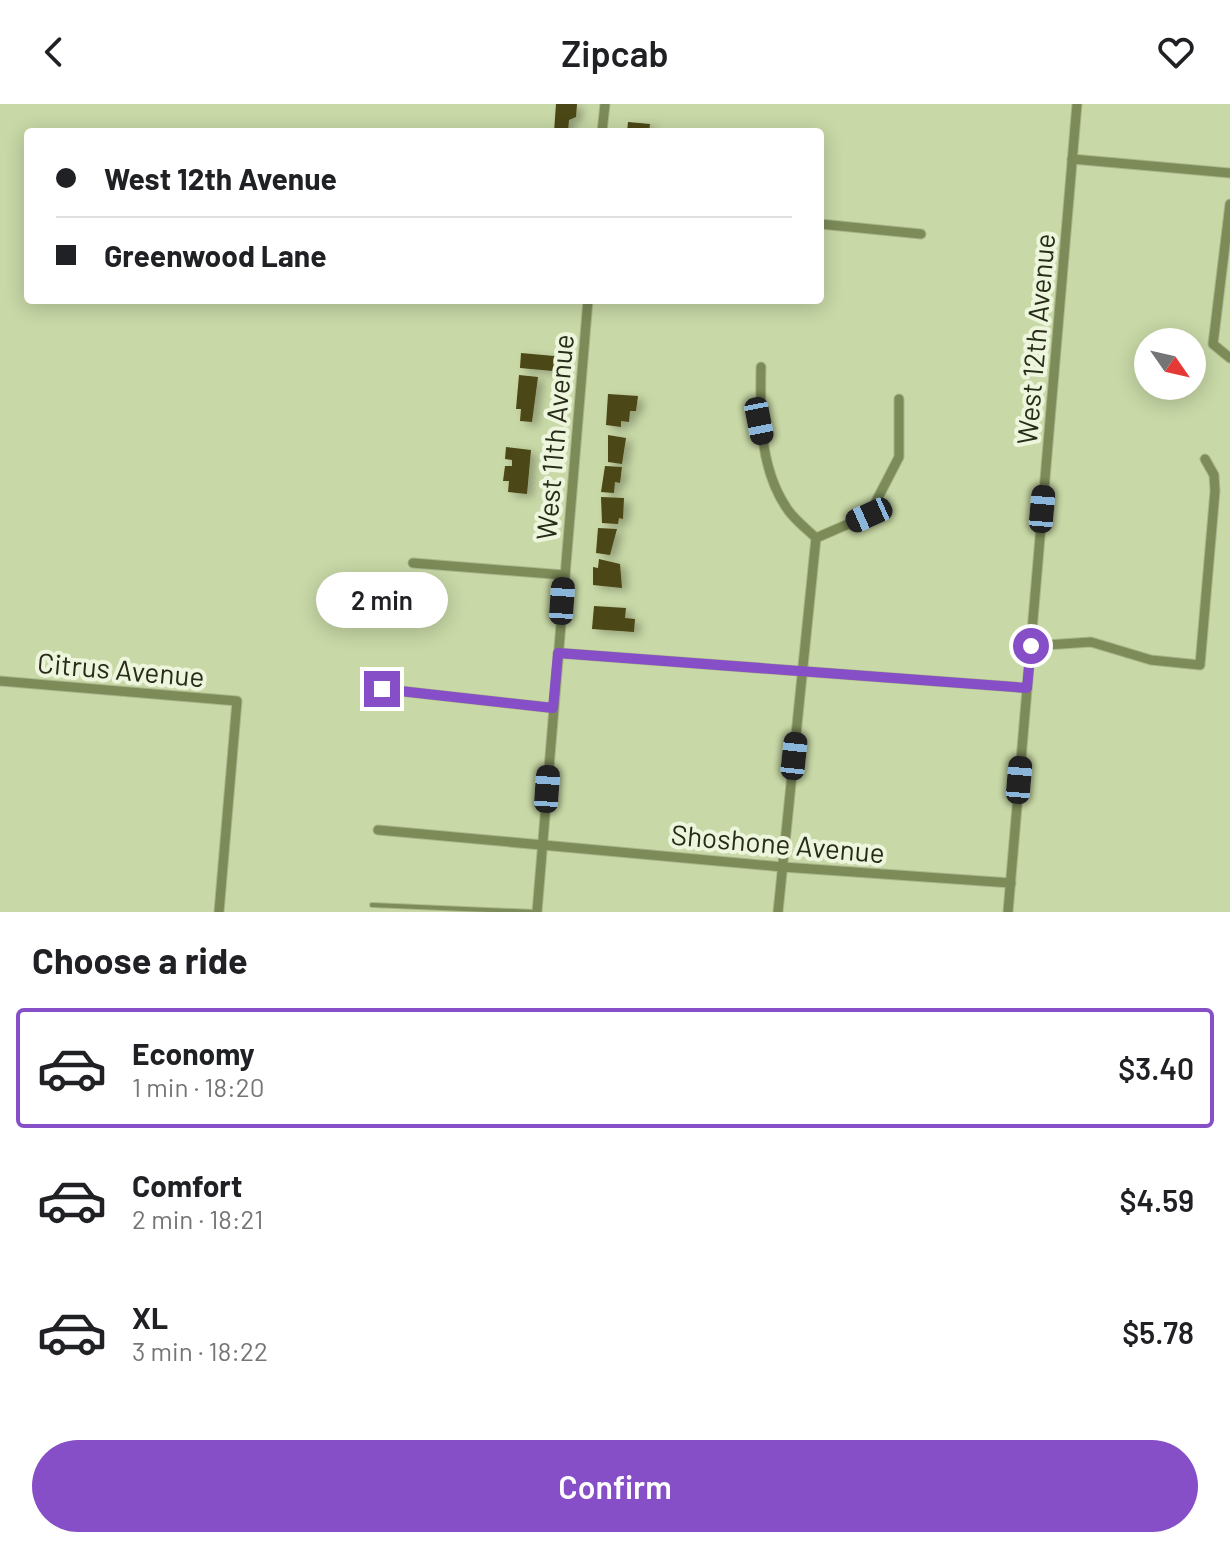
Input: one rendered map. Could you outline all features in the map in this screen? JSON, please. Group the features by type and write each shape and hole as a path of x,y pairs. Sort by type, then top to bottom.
{"street":[{"path":"602,128 605,104"},
{"name":"West 12th Avenue","path":"1008,912 1077,104"},
{"path":"1072,159 1230,173"},
{"path":"1230,204 1213,344 1230,358"},
{"path":"824,224 921,234"},
{"name":"West 11th Avenue","path":"537,912 588,304"},
{"path":"761,367 759,421 769,471 786,508 816,538"},
{"path":"816,538 869,515 899,457 899,399"},
{"path":"1031,646 1091,642 1151,660 1200,665 1215,491 1214,475 1205,459"},
{"path":"778,912 816,538"},
{"path":"413,563 564,575"},
{"path":"558,653 803,674 1027,688"},
{"name":"Citrus Avenue","path":"0,681 237,701 219,912"},
{"path":"382,689 553,708"},
{"name":"Shoshone Avenue","path":"378,830 783,867 1011,883"}],"lane":[{"path":"372,905 537,912"}],"building":[{"path":"556,104 577,104 576,117 569,120 568,128 554,128"},
{"path":"628,122 650,124 650,128 627,128"},
{"path":"521,353 554,356 553,371 520,368"},
{"path":"519,375 538,377 532,422 520,421 521,409 516,409"},
{"path":"608,394 638,396 636,411 630,411 629,422 621,421 621,427 606,425"},
{"path":"608,435 626,438 622,464 608,462"},
{"path":"506,447 531,450 527,494 508,492 509,481 503,481 505,466 512,466 512,460 505,459"},
{"path":"605,466 622,467 620,483 615,482 614,493 601,492"},
{"path":"601,497 624,498 623,519 619,518 618,524 602,523"},
{"path":"598,528 617,529 610,555 596,553"},
{"path":"599,559 620,564 622,588 593,585 593,567 598,568"},
{"path":"594,606 626,608 625,618 635,619 634,632 592,629"}],"route":[{"path":"382,689 553,708 558,653 803,674 1027,688 1031,646"}]}
